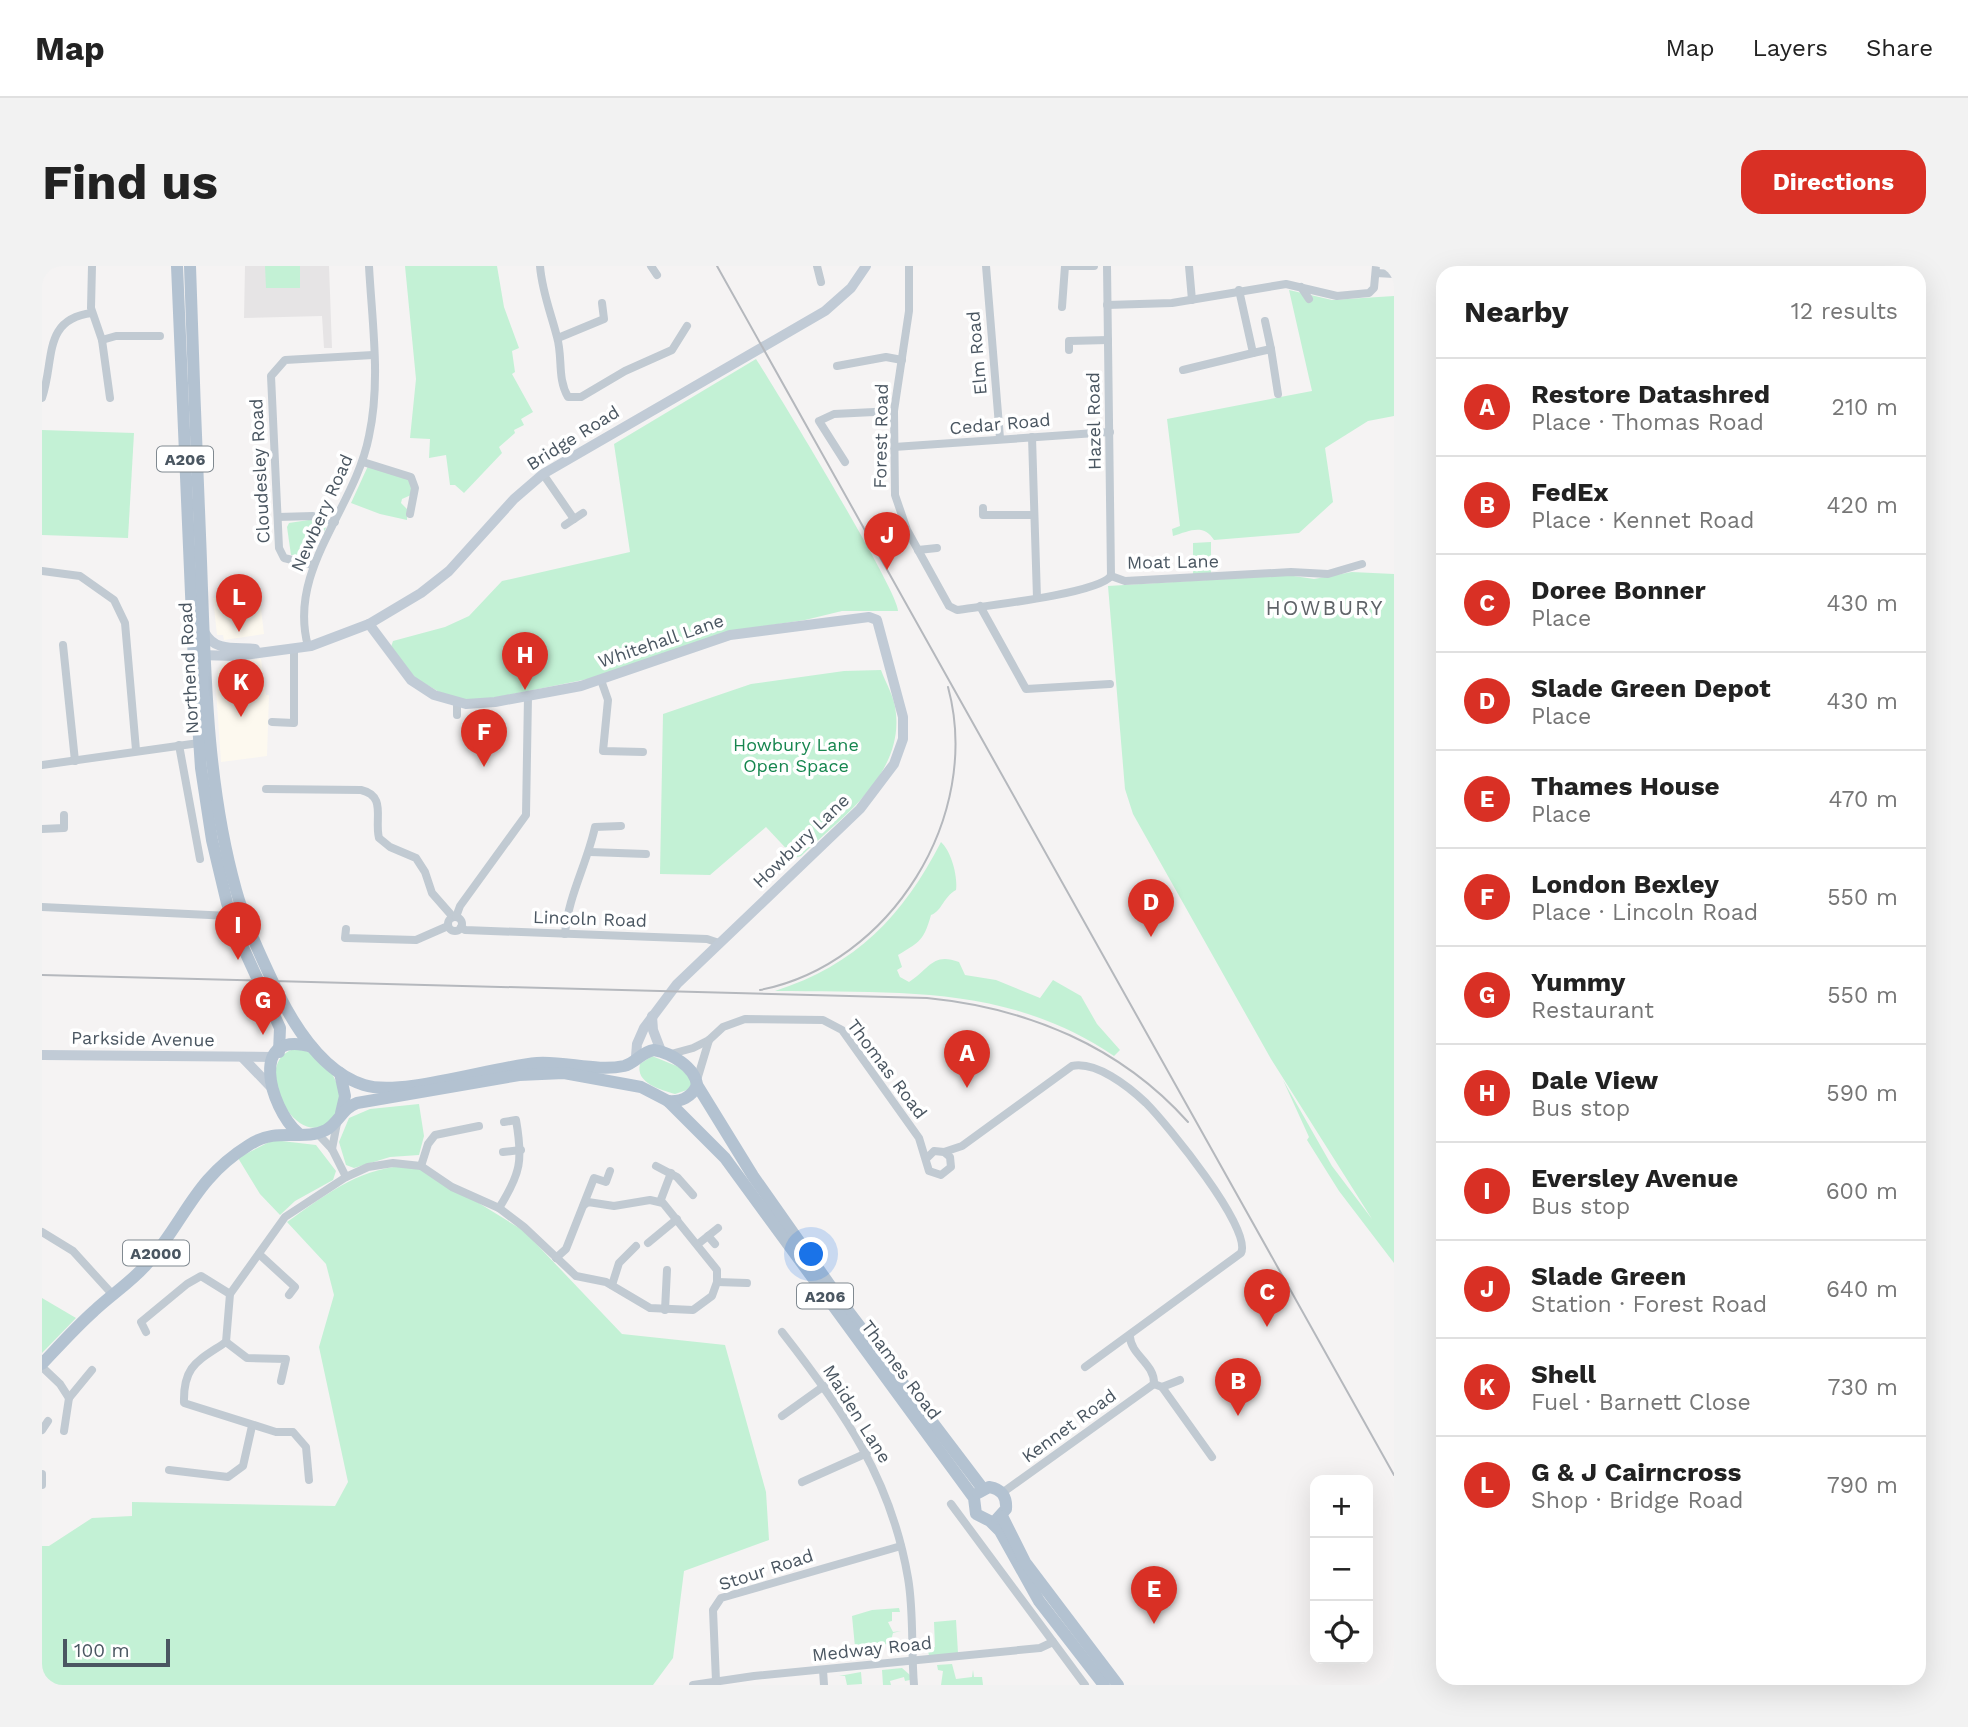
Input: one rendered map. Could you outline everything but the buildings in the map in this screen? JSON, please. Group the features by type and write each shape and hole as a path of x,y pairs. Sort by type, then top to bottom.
{"main road":[{"name":"Northend Road","path":"177,266 200,655 216,783 236,890 257,951 288,1013 312,1046"},
{"name":"Northend Road","path":"190,266 205,633 200,655 199,743 212,840 229,910 280,1028 276,1054"},
{"path":"262,1137 278,1118 268,1074 276,1054 288,1046 312,1046 340,1073 360,1084 384,1089 522,1065 558,1062 613,1067 635,1060 648,1051 664,1053"},
{"name":"Thames Road","path":"664,1053 692,1071 753,1176 979,1494 976,1514 996,1518 1025,1562 1118,1685"},
{"path":"635,1060 635,1077 641,1087"},
{"path":"339,1118 345,1096 340,1073"},
{"name":"Thames Road","path":"317,1133 339,1118 350,1105 519,1075 580,1074 641,1087 668,1101 724,1158 979,1494"},
{"path":"668,1101 684,1099 693,1093 697,1082"},
{"path":"275,1100 298,1133 317,1133"},
{"name":"A2000","path":"42,1366 158,1251 205,1181 227,1160 262,1137 298,1133"},
{"path":"979,1494 995,1488 1002,1493"},
{"name":"Thames Road","path":"996,1518 1007,1502 1002,1493"},
{"name":"Thames Road","path":"996,1518 1000,1531 1039,1601 1104,1685"}],"street":[{"path":"92,266 92,313 102,340 110,398"},
{"name":"Newbery Road","path":"308,646 304,630 303,600 313,565 363,462 373,413 369,266"},
{"path":"540,266 544,298 558,338 561,385 568,397 581,397 625,371 672,350 687,326"},
{"path":"651,266 657,275"},
{"path":"817,266 821,282"},
{"name":"Bridge Road","path":"200,655 308,646 369,624 421,593 449,571 514,499 543,474 806,323 836,302 866,266"},
{"name":"Forest Road","path":"909,266 909,311 894,411 895,495 899,513 949,606"},
{"name":"Elm Road","path":"986,266 1000,438"},
{"path":"1062,307 1065,266 1094,266"},
{"name":"Hazel Road","path":"1107,266 1111,576"},
{"path":"1189,266 1192,300"},
{"path":"1107,305 1192,300 1238,290 1286,284 1334,296 1369,293 1374,288 1376,270 1394,274"},
{"path":"1301,286 1309,299"},
{"path":"1238,290 1253,353"},
{"path":"558,338 604,319 602,303"},
{"path":"42,398 45,346 67,318 92,313"},
{"path":"1265,321 1278,394"},
{"path":"102,340 116,335 160,336"},
{"path":"1069,350 1069,341 1108,340"},
{"path":"1183,370 1270,349"},
{"name":"Cloudesley Road","path":"313,565 290,561 281,554 271,376 285,360 373,355"},
{"name":"Forest Road","path":"837,366 874,358 902,360"},
{"path":"845,462 819,421 834,414 894,411"},
{"name":"Cedar Road","path":"894,447 929,447 1000,438 1110,432"},
{"path":"1032,437 1037,598"},
{"path":"363,462 411,477 415,488 410,514"},
{"path":"543,474 574,519"},
{"path":"565,525 583,513"},
{"path":"983,515 1033,515"},
{"path":"278,517 313,516 335,522"},
{"path":"918,550 937,548"},
{"name":"Moat Lane","path":"949,606 957,610 1037,598 1101,585 1111,576 1125,581 1291,572 1328,574 1362,564"},
{"path":"42,571 64,571 80,576 114,600 125,623 136,750"},
{"path":"980,606 1026,689 1110,684"},
{"name":"Whitehall Lane","path":"369,624 411,680 434,695 457,703 495,702 601,680 730,635 836,620 869,617 877,620"},
{"name":"Howbury Lane","path":"635,1060 637,1044 652,1016 677,984 860,809 878,789 898,755 903,739 901,703 877,620"},
{"name":"Bridge Road","path":"205,633 210,642 219,647 265,651"},
{"path":"63,645 75,761"},
{"path":"272,722 294,723 295,648"},
{"path":"601,680 608,700 603,751 643,751"},
{"path":"346,929 345,937 416,940 448,926 526,815 528,696"},
{"path":"457,703 457,715"},
{"path":"42,765 199,743"},
{"path":"179,746 200,859"},
{"path":"266,789 361,790 373,794 378,801 380,838 391,848 416,858 425,872 432,893 454,917 461,920 461,927"},
{"path":"42,829 64,828 64,815"},
{"path":"565,934 567,905 590,852 595,827 621,826"},
{"path":"590,852 646,854"},
{"path":"42,907 208,913 229,910"},
{"name":"Lincoln Road","path":"448,926 453,931 461,927 465,930 707,939 719,943"},
{"path":"652,1016 653,1030 664,1053"},
{"name":"Thomas Road","path":"664,1053 684,1052 709,1040 723,1027 745,1018 823,1020 833,1023 842,1030 919,1138 927,1158"},
{"path":"697,1082 709,1040"},
{"name":"Parkside Avenue","path":"42,1055 243,1058 276,1054"},
{"path":"243,1058 270,1086"},
{"path":"962,1146 946,1174 936,1175 927,1167 927,1158 962,1146 1072,1066 1083,1064 1094,1067 1144,1101 1190,1155 1243,1240 1241,1253 1130,1337 1085,1367"},
{"path":"332,1149 339,1118"},
{"path":"499,1208 517,1179 522,1150 516,1120 504,1122"},
{"path":"421,1166 428,1144 435,1135 479,1126"},
{"path":"317,1133 332,1149 346,1177"},
{"name":"Thomas Road","path":"919,1138 941,1151 952,1163"},
{"path":"503,1152 522,1150"},
{"path":"226,1342 230,1294 285,1217 346,1177 384,1163 421,1166 452,1186 499,1208 524,1227 576,1276 612,1285 644,1306 665,1310 698,1308 709,1300 717,1282 715,1265 660,1202 650,1200 625,1206 588,1202 584,1205"},
{"path":"656,1166 671,1173 693,1195"},
{"path":"556,1258 566,1249 594,1178 606,1182 610,1171"},
{"path":"660,1202 671,1173"},
{"path":"648,1243 677,1219"},
{"path":"698,1244 718,1228"},
{"path":"42,1231 73,1251 113,1295"},
{"path":"708,1236 715,1244"},
{"path":"612,1285 619,1263 636,1246"},
{"path":"259,1254 295,1287 289,1295"},
{"path":"665,1310 667,1270"},
{"path":"146,1332 141,1322 187,1284 201,1276 230,1294"},
{"path":"717,1282 747,1283"},
{"name":"Maiden Lane","path":"782,1332 824,1386 867,1453 886,1494 908,1581 914,1685"},
{"path":"1130,1337 1130,1343 1158,1385 1212,1457"},
{"path":"226,1342 247,1358 286,1359 281,1381"},
{"path":"226,1342 192,1365 183,1383 184,1403 252,1426 276,1432 293,1432 306,1447 309,1480"},
{"path":"42,1366 69,1398"},
{"path":"64,1431 69,1398 92,1370"},
{"name":"Kennet Road","path":"1002,1493 1158,1385 1180,1380"},
{"path":"782,1416 824,1386"},
{"path":"42,1430 48,1421"},
{"path":"169,1470 228,1477 243,1466 252,1426"},
{"path":"802,1482 867,1453"},
{"path":"42,1474 42,1485"},
{"path":"951,1504 1086,1685"},
{"name":"Stour Road","path":"716,1681 713,1610 721,1598 901,1546"},
{"name":"Medway Road","path":"693,1685 1040,1648 1054,1642"},
{"path":"823,1670 824,1685"}],"shaded area":[{"path":"245,266 329,266 332,348 324,348 322,316 244,318"},
{"path":"259,592 264,634 224,640 223,635 217,635 213,598"},
{"path":"261,659 266,695 269,695 267,756 221,762 216,690 218,670 224,663"}],"green space":[{"path":"265,266 300,266 300,288 266,288"},
{"path":"405,266 497,266 504,307 519,348 512,351 515,372 512,374 533,412 521,419 524,425 514,430 515,433 499,447 502,453 464,493 455,485 450,485 446,455 429,458 430,439 410,438 416,379"},
{"path":"1289,290 1332,300 1394,296 1394,416 1368,421 1325,448 1333,502 1299,533 1214,540 1206,532 1196,530 1173,536 1172,529 1180,526 1167,419 1312,391"},
{"path":"756,359 859,531 898,611 842,611 805,620 726,632 598,677 473,702 448,697 415,678 391,647 393,641 445,627 469,616 502,581 630,552 614,444"},
{"path":"42,430 134,433 128,538 42,535"},
{"path":"368,466 405,476 413,484 411,495 402,499 401,503 407,509 407,520 380,514 351,503"},
{"path":"315,519 326,528 310,555 291,555 287,527 289,523"},
{"path":"1211,542 1211,575 1193,575 1193,543"},
{"path":"1352,572 1394,574 1394,1263 1339,1191 1307,1140 1309,1137 1283,1080 1332,1166 1372,1219 1271,1059 1133,814 1125,789 1108,586 1287,575 1314,579"},
{"name":"Howbury Lane Open Space","path":"881,670 896,714 895,736 889,757 866,794 834,827 801,856 795,858 766,827 710,875 660,874 663,714 751,684 844,671"},
{"path":"941,842 953,864 956,890 931,915 920,940 898,955 902,967 897,970 900,977 909,982 937,960 950,959 959,962 965,975 996,980 1040,998 1053,980 1081,996 1097,1024 1120,1050 1114,1056 1074,1033 1033,1016 992,1004 908,993 775,991 830,967 874,934 910,893"},
{"path":"294,1049 307,1051 319,1059 333,1075 340,1096 339,1106 326,1124 313,1128 301,1123 281,1100 276,1084 276,1069 281,1057"},
{"path":"652,1056 679,1067 692,1080 690,1089 675,1094 645,1081 639,1071 640,1064"},
{"path":"419,1104 424,1136 419,1155 390,1157 354,1168 346,1165 339,1142 349,1118 370,1109"},
{"path":"273,1140 316,1145 336,1171 333,1180 295,1201 280,1215 260,1194 238,1158"},
{"path":"402,1166 425,1170 524,1231 622,1334 725,1345 766,1492 769,1540 684,1571 673,1658 653,1685 42,1685 42,1546 49,1546 92,1518 132,1516 132,1502 335,1506 348,1482 319,1347 334,1295 326,1264 287,1222 355,1179 385,1168"},
{"path":"42,1298 76,1318 42,1353"},
{"path":"899,1608 900,1612 892,1612 892,1621 888,1622 893,1632 901,1631 893,1633 890,1644 876,1645 876,1653 871,1645 855,1647 852,1616 872,1610"},
{"path":"956,1620 958,1653 929,1656 928,1650 935,1647 934,1622"},
{"path":"952,1664 956,1679 972,1677 973,1670 974,1677 982,1677 983,1685 941,1685 943,1671 938,1670 937,1665"},
{"path":"902,1668 910,1675 910,1680 905,1681 904,1677 890,1681 891,1685 883,1685 882,1670"},
{"path":"861,1672 862,1684 847,1685 845,1676 839,1676"}],"railway":[{"path":"717,266 1394,1475"},
{"path":"760,990 807,975 850,950 886,917 916,877 938,833 952,785 955,736 948,687"},
{"path":"42,975 927,998 1001,1011 1070,1035 1133,1072 1188,1122"}],"place":[{"name":"Slade Green","path":"887,570"},
{"name":"G & J Cairncross","path":"239,632"},
{"name":"Dale View","path":"525,690"},
{"name":"Shell","path":"241,717"},
{"name":"London Bexley","path":"484,767"},
{"name":"Slade Green Depot","path":"1151,937"},
{"name":"Eversley Avenue","path":"238,960"},
{"name":"Yummy","path":"263,1035"},
{"name":"Restore Datashred","path":"967,1088"},
{"name":"Doree Bonner","path":"1267,1327"},
{"name":"FedEx","path":"1238,1416"},
{"name":"Thames House","path":"1154,1624"}],"district":[{"name":"HOWBURY","path":"1325,608"}]}
